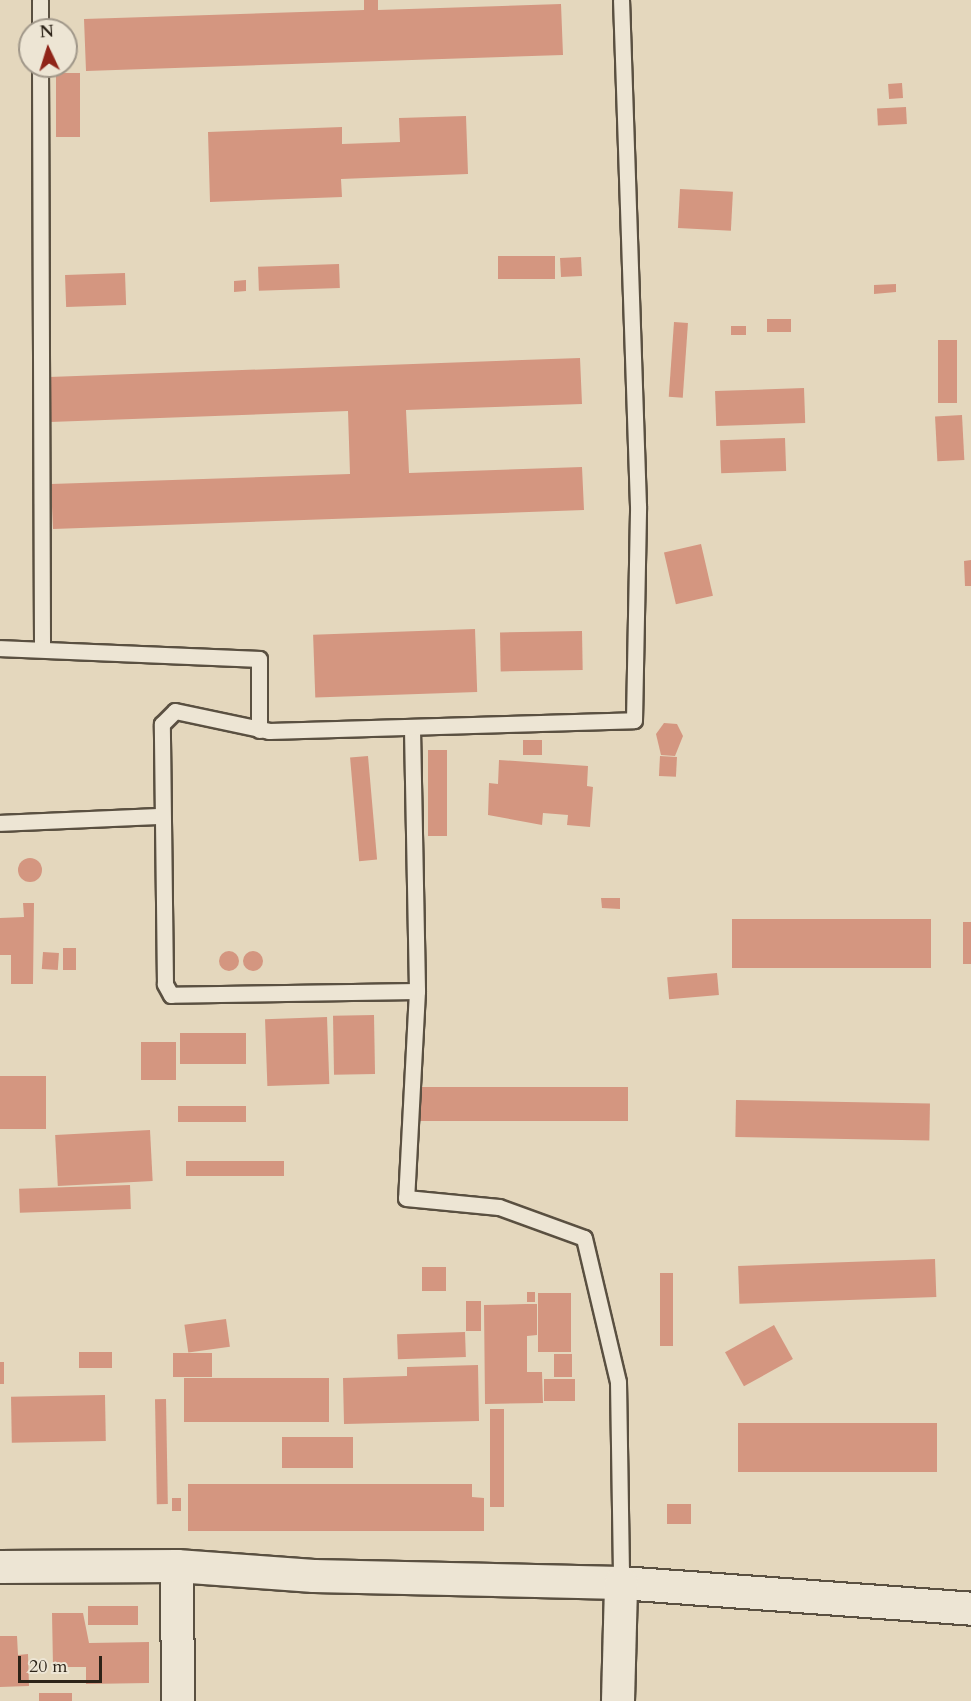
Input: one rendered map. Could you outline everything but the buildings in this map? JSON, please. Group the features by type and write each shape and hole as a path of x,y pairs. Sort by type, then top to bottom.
{"street":[{"path":"177,1566 178,1701"},
{"path":"0,1568 177,1566 314,1576 621,1583 971,1609"},
{"path":"618,1701 621,1583"}],"lane":[{"path":"40,0 40,18"},
{"path":"417,992 171,995 165,984 162,724 166,716 175,711 258,730 412,729 634,720 638,506 621,0"},
{"path":"40,78 42,649"},
{"path":"0,648 259,659 258,730"},
{"path":"412,729 417,992 406,1198 499,1208 584,1238 618,1382 621,1583"},
{"path":"0,823 162,816"}]}
